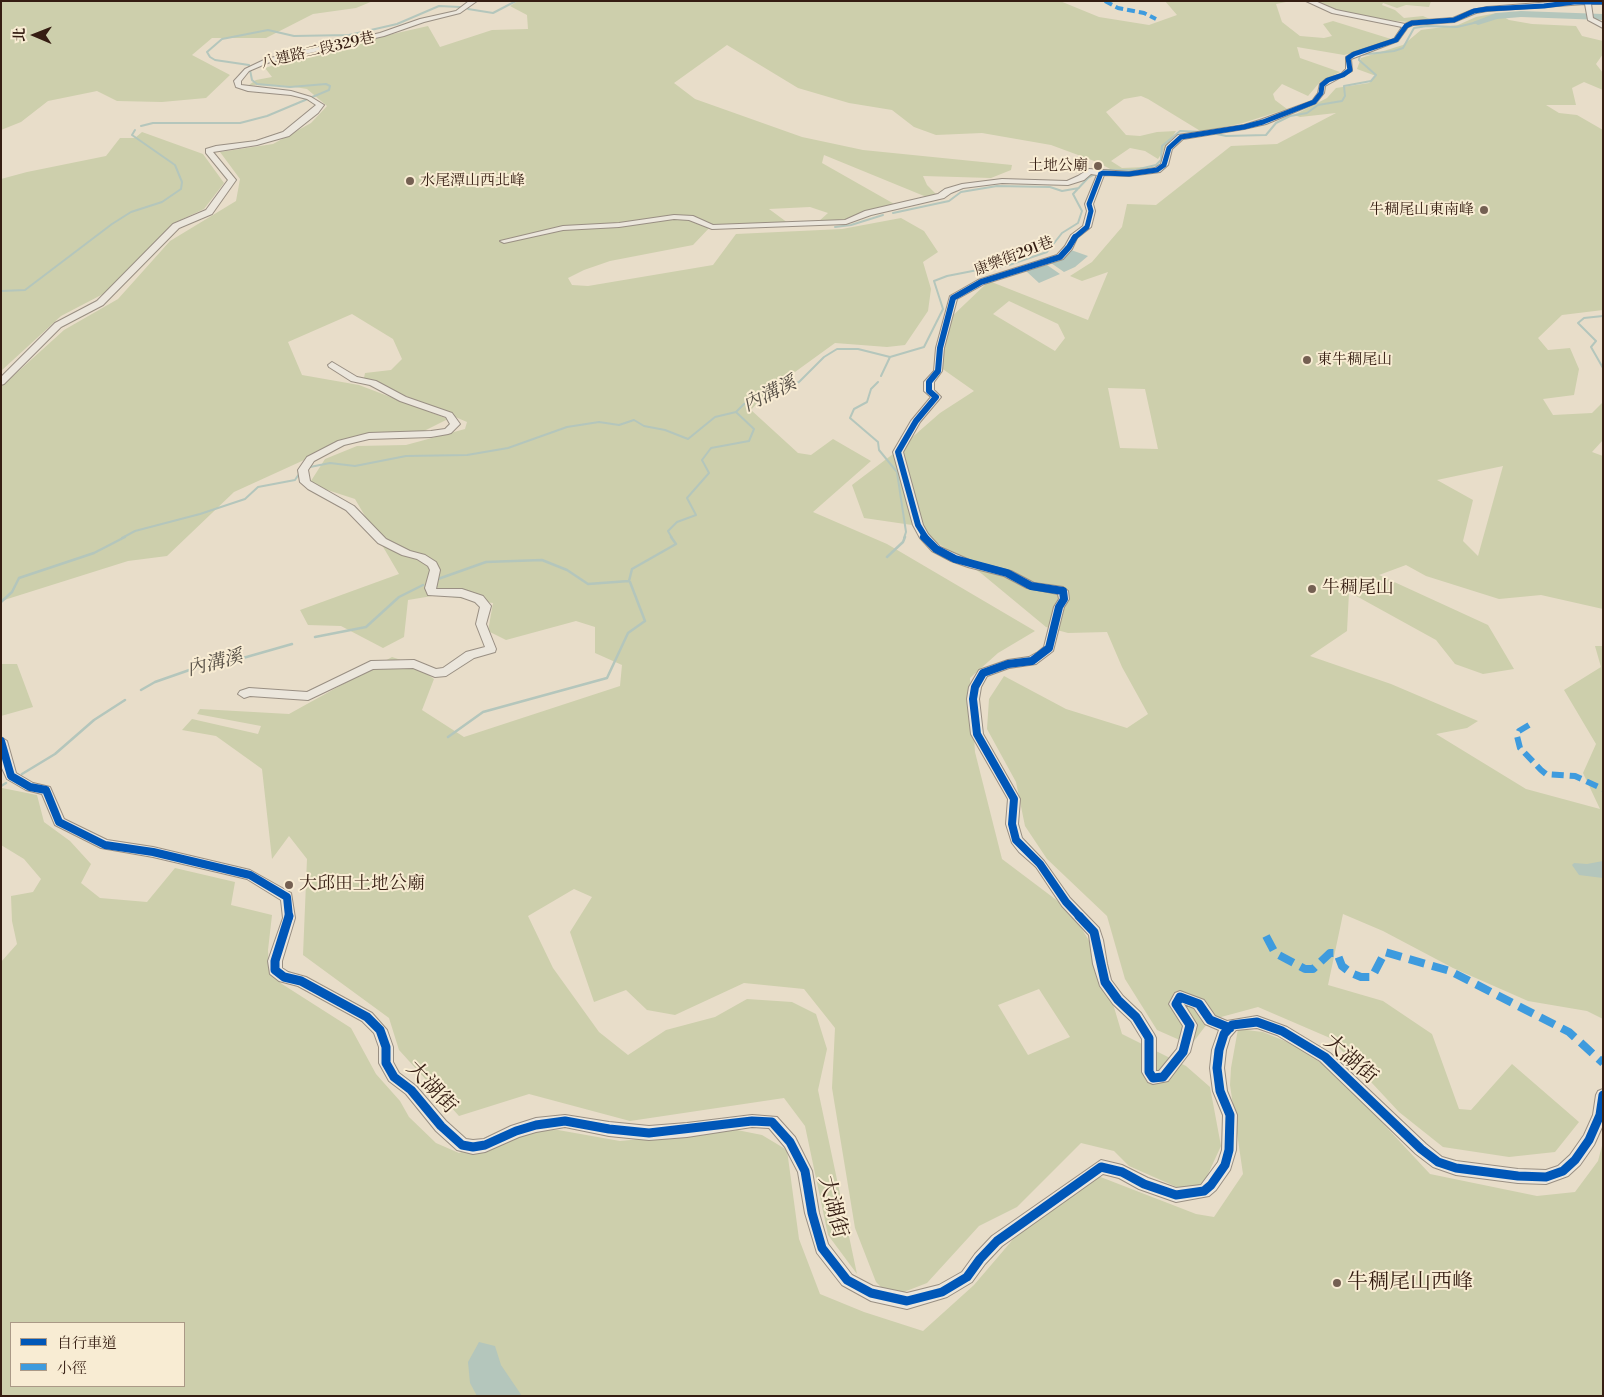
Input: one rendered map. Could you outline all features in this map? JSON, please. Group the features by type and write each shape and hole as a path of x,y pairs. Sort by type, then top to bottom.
{"street":[{"name":"八連路二段329巷","path":"1,382 58,325 100,303 176,226 209,212 232,180 209,151 216,148 257,143 286,134 320,105 310,99 291,93 248,90 238,86 237,81 250,68 268,60 309,50 382,36 422,20 453,14 474,1"},
{"path":"1309,1 1343,14 1406,26"},
{"path":"1588,2 1590,16 1603,26"},
{"path":"504,241 563,228 619,225 674,217 690,218 712,227 846,222 868,213 941,196 948,191 962,186 1002,181 1068,183 1081,178 1089,171 1136,174 1158,170 1164,165 1169,148 1181,137 1244,128 1314,102 1321,93 1322,86 1328,80 1343,75 1350,70 1348,58 1354,54 1396,40 1406,26 1412,23 1454,20 1474,11 1503,7 1603,2"},
{"path":"453,14 462,18"},
{"name":"康樂街291巷","path":"1100,173 1089,204 1091,211 1087,227 1074,237 1069,247 1060,257 981,282 953,298 940,348 938,371 929,382 929,391 936,397 916,421 898,452 918,525 924,536 936,549 972,565 1007,573 1032,586 1063,591 1064,596 1049,648 1042,656 1032,661 1008,664 982,673 974,687 973,704 977,734 1014,799 1012,824 1016,840 1022,849 1040,864 1066,902 1096,935 1105,982 1118,1000 1136,1017 1149,1038 1149,1072 1153,1078 1163,1077 1183,1052 1190,1025 1176,1004 1180,997 1199,1004 1210,1020 1230,1028"},
{"path":"244,694 249,692 308,696 371,665 414,664 435,673 446,672 470,655 491,648 481,624 486,606 479,599 462,593 432,593 430,588 435,570 432,564 421,557 406,553 382,541 350,508 305,482 303,470 310,459 341,443 369,436 430,434 448,431 455,424 450,416 403,399 373,383 354,379 332,365"},
{"name":"大湖街","path":"1,741 10,776 30,787 46,790 59,822 106,845 153,852 250,875 287,897 289,918 275,961 275,970 284,977 301,981 367,1018 380,1030 386,1047 386,1063 394,1077 410,1090 441,1126 462,1145 473,1147 485,1145 523,1129 565,1120 609,1129 649,1133 752,1121 772,1122 790,1142 805,1171 812,1213 822,1248 847,1280 871,1293 907,1301 942,1292 967,1277 980,1259 997,1241 1101,1167 1122,1172 1144,1184 1176,1195 1204,1191 1222,1171 1230,1150 1230,1115 1220,1091 1217,1068 1219,1050 1224,1034 1232,1026 1257,1022 1282,1031 1325,1057 1421,1150 1438,1162 1456,1168 1518,1176 1546,1177 1563,1171 1575,1160 1589,1140 1600,1115 1603,1096"}],"green space":[{"path":"1,1 373,1 356,8 313,14 266,38 212,38 192,55 230,75 206,98 162,102 117,101 97,91 48,101 21,122 1,130"},
{"path":"518,1 1060,1 1099,17 1149,25 1177,15 1165,1 1291,1 1276,4 1282,22 1300,36 1324,38 1332,36 1323,24 1333,21 1391,39 1367,49 1344,55 1297,47 1300,58 1340,72 1320,82 1308,96 1282,84 1273,94 1275,100 1287,109 1243,123 1202,132 1141,96 1124,99 1106,112 1126,135 1140,136 1157,132 1176,131 1158,159 1145,151 1130,148 1111,161 1122,168 1146,167 1143,169 1114,171 1097,162 1051,145 982,133 936,135 914,127 892,110 849,103 798,88 727,45 674,83 695,99 802,137 863,150 1012,165 1011,170 991,178 923,176 927,185 937,195 929,198 824,155 822,163 896,205 838,222 818,222 828,213 810,207 769,209 788,223 712,225 693,245 610,261 568,278 572,285 588,286 713,265 736,234 842,229 901,218 924,231 938,252 923,262 931,289 928,311 905,345 887,347 835,343 766,393 751,410 798,453 811,455 833,439 871,461 813,512 887,544 1035,631 998,653 970,678 975,752 1002,859 1071,911 1099,957 1122,1034 1186,1066 1210,1087 1221,1146 1202,1187 1181,1189 1129,1166 1114,1151 1081,1143 1017,1207 979,1226 927,1283 891,1297 876,1282 855,1228 832,1088 835,1028 804,989 744,983 675,1015 647,1010 626,990 594,1002 570,932 592,897 574,889 528,916 553,968 599,1032 628,1055 666,1030 715,1017 747,999 792,1002 816,1014 827,1049 818,1090 857,1274 828,1235 805,1126 784,1098 630,1121 529,1094 459,1116 399,1050 389,1018 303,955 307,859 289,836 272,859 262,769 216,736 182,730 192,719 258,734 261,726 197,714 200,709 289,714 392,657 413,664 434,679 422,710 464,737 620,686 622,665 595,653 595,627 576,621 506,640 488,631 493,603 438,595 408,600 404,637 383,648 341,626 308,625 300,610 399,574 355,499 309,484 325,459 357,446 406,445 465,429 467,422 364,378 365,373 391,370 402,359 393,339 352,314 288,342 302,375 359,385 448,419 422,432 348,440 234,492 167,556 128,561 1,601 1,387 64,330 118,299 170,241 236,201 240,179 220,152 273,144 311,123 327,106 307,89 289,86 249,85 256,80 272,77 265,68 313,52 428,26 440,47 492,30 528,29 527,15 510,6","holes":["1039,989 1070,1037 1028,1055 998,1005"]},
{"path":"1316,1 1431,1 1429,7 1406,5 1397,8 1383,3 1382,5 1395,10 1404,18 1423,16 1434,21 1410,22 1370,19 1323,6"},
{"path":"1497,13 1509,20 1532,24 1576,26 1582,36 1603,41 1603,54 1596,64 1603,73 1603,90 1584,82 1572,88 1576,105 1546,105 1559,113 1577,115 1603,130 1603,310 1562,315 1538,338 1548,350 1570,348 1579,369 1574,395 1543,399 1553,415 1592,413 1603,402 1603,440 1592,452 1603,456 1603,609 1541,595 1499,599 1426,576 1406,565 1379,575 1488,625 1514,669 1483,674 1455,664 1436,640 1349,592 1347,631 1310,656 1391,684 1478,721 1467,728 1436,734 1526,789 1600,809 1583,773 1596,744 1564,690 1601,667 1595,646 1603,646 1603,1019 1587,1011 1528,1001 1453,968 1383,931 1343,914 1328,985 1383,1001 1432,1034 1459,1109 1471,1110 1512,1064 1579,1122 1555,1152 1509,1157 1443,1147 1399,1112 1330,1038 1258,1007 1210,1020 1191,1045 1157,1030 1125,979 1107,916 1047,859 1025,826 1016,782 987,729 989,699 1004,676 1066,709 1127,728 1148,714 1122,667 1107,632 1068,633 1046,627 982,574 912,525 864,518 852,485 893,454 940,413 974,391 937,365 945,323 989,281 1088,320 1108,272 1082,281 1070,276 1092,262 1122,227 1127,204 1156,205 1231,146 1277,144 1336,113 1300,117 1294,115 1327,98 1336,88 1369,83 1376,76 1357,69 1361,58 1403,45 1421,30 1458,25 1476,17","holes":["1009,301 1058,324 1065,338 1055,351 993,314","1108,388 1145,389 1158,449 1120,448","1503,466 1478,556 1463,541 1473,500 1437,480"]},
{"path":"142,132 203,154 224,183 204,209 174,223 105,293 61,316 1,371 1,179 106,156 120,138 135,138"},
{"path":"1,664 17,664 33,707 1,716"},
{"path":"2,788 37,795 44,822 70,841 91,864 81,883 100,898 147,902 175,868 235,882 231,905 272,915 268,950 269,973 282,984 351,1028 376,1074 400,1101 409,1117 436,1143 459,1153 510,1131 558,1130 620,1141 737,1130 762,1135 787,1150 799,1239 820,1294 864,1312 923,1331 974,1285 1021,1230 1098,1176 1196,1214 1214,1217 1243,1174 1230,1085 1238,1029 1263,1032 1297,1046 1337,1074 1430,1174 1537,1196 1575,1192 1598,1161 1603,1142 1603,1396 1,1396 1,962 17,944 12,921 11,896 33,892 41,879 24,859 1,845"}],"shaded area":[{"path":"1071,250 1088,256 1075,267 1064,272 1051,263 1061,260"},
{"path":"1047,265 1060,274 1039,283 1026,271"},
{"path":"1603,861 1603,878 1579,875 1572,865 1574,863 1587,864"},
{"path":"479,1342 495,1346 501,1365 522,1396 477,1396 470,1383 468,1362"}],"waterway":[{"path":"468,9 493,13 516,1"},
{"path":"141,126 153,123 240,123 267,116 329,90 330,86 326,84 290,87 257,84 252,80 249,65 215,60 210,57 207,52 222,39 268,30 294,36 349,35 397,24 439,6 460,7"},
{"name":"內溝溪","path":"1478,22 1496,16 1521,14 1603,17"},
{"name":"內溝溪","path":"1217,134 1226,136 1266,135 1276,123 1290,116 1307,113 1318,105 1342,101 1345,96 1344,86 1371,81 1376,75 1359,60 1360,55 1394,51 1403,48 1414,28 1427,26 1457,27 1478,22"},
{"path":"1,291 25,290 112,224 131,212 162,202 181,189 182,182 175,165 132,135 135,130"},
{"name":"內溝溪","path":"1102,170 1135,170 1156,165 1161,160 1162,146 1180,131 1203,132"},
{"name":"內溝溪","path":"1079,188 1088,178 1095,174"},
{"path":"893,213 949,201 961,192 997,186 1050,187 1062,191 1079,188"},
{"name":"內溝溪","path":"997,267 1009,265 1047,252 1062,233 1078,223 1082,211 1073,194 1079,188"},
{"path":"835,227 851,225 883,215"},
{"name":"內溝溪","path":"890,357 924,347 943,309 934,281 947,276 988,268"},
{"path":"1603,316 1584,318 1578,323 1596,341 1591,347 1603,368"},
{"name":"內溝溪","path":"736,412 744,404 769,397 785,387 799,382 824,357 837,349 858,349 890,357"},
{"path":"881,376 890,357"},
{"path":"878,382 871,389 867,402 854,409 850,418 878,442 879,450 897,472 906,532 904,538"},
{"path":"310,467 330,463 355,466 406,456 467,455 508,448 567,427 599,422 619,425 634,420 644,426 665,430 688,439 715,417 736,412"},
{"name":"內溝溪","path":"672,538 668,531 677,522 696,515 687,498 709,473 702,460 711,448 749,441 754,429 736,412"},
{"path":"122,538 135,531 200,514 245,499 258,487 295,480 299,474"},
{"path":"1,602 12,592 19,578 94,553 125,537"},
{"name":"內溝溪","path":"438,579 486,562 542,560 567,570 588,584 629,581 632,569 676,544 671,537"},
{"path":"887,557 903,542 905,537"},
{"path":"448,737 483,712 607,678 628,633 645,621 630,582"},
{"name":"內溝溪","path":"315,637 366,627 399,597 423,585"},
{"name":"內溝溪","path":"141,690 155,682 198,667 222,664 292,644"},
{"name":"內溝溪","path":"22,774 55,754 94,720 125,700"},
{"name":"內溝溪","path":"1,786 6,783"}],"marked path":[{"path":"1105,1 1118,8 1144,13 1156,19"},
{"path":"1529,725 1519,731 1517,736 1520,748 1541,770 1546,774 1575,776 1603,789"},
{"path":"1266,936 1275,953 1305,969 1313,969 1330,953 1337,953 1342,966 1351,973 1361,977 1372,977 1385,952 1450,971 1569,1032 1603,1063"}],"cycle path":[{"path":"1230,1028 1210,1020 1199,1004 1180,997 1176,1004 1190,1025 1183,1052 1163,1077 1153,1078 1149,1072 1149,1038 1136,1017 1118,1000 1105,982 1094,932 1066,902 1040,864 1016,840 1012,824 1014,799 977,734 973,699 975,687 983,673 1008,664 1032,661 1042,655 1049,648 1059,607 1064,599 1063,591 1031,586 1007,573 955,559 936,549 924,536 918,525 898,452 916,421 936,397 929,391 929,382 938,371 940,348 953,298 981,282 1060,257 1069,247 1074,237 1087,227 1091,211 1089,204 1101,173 1129,174 1157,170 1164,165 1169,148 1181,137 1244,127 1263,122 1314,102 1321,93 1322,85 1328,80 1343,75 1350,70 1348,58 1354,54 1396,40 1406,26 1412,23 1454,20 1474,11 1487,9 1544,6 1574,2 1603,2"},
{"path":"1,741 11,776 30,787 46,790 59,822 105,845 153,852 250,875 287,897 289,918 275,961 275,970 284,977 301,981 367,1017 380,1030 386,1047 386,1063 394,1077 411,1090 441,1126 462,1145 473,1147 485,1145 516,1131 536,1125 565,1121 609,1129 649,1133 752,1121 772,1122 790,1142 805,1171 812,1213 822,1248 847,1280 871,1293 907,1301 942,1292 967,1277 980,1259 997,1241 1101,1167 1122,1172 1144,1184 1176,1195 1204,1191 1211,1185 1225,1165 1229,1150 1230,1115 1220,1091 1217,1068 1219,1050 1224,1034 1232,1025 1257,1022 1282,1031 1325,1057 1421,1149 1438,1162 1456,1168 1518,1176 1546,1177 1563,1171 1575,1160 1589,1140 1600,1115 1603,1095"}],"place":[{"name":"土地公廟","path":"1098,166"},
{"name":"水尾潭山西北峰","path":"410,181"},
{"name":"牛稠尾山東南峰","path":"1484,210"},
{"name":"東牛稠尾山","path":"1307,360"},
{"name":"牛稠尾山","path":"1312,589"},
{"name":"大邱田土地公廟","path":"289,885"},
{"name":"牛稠尾山西峰","path":"1337,1283"}]}
